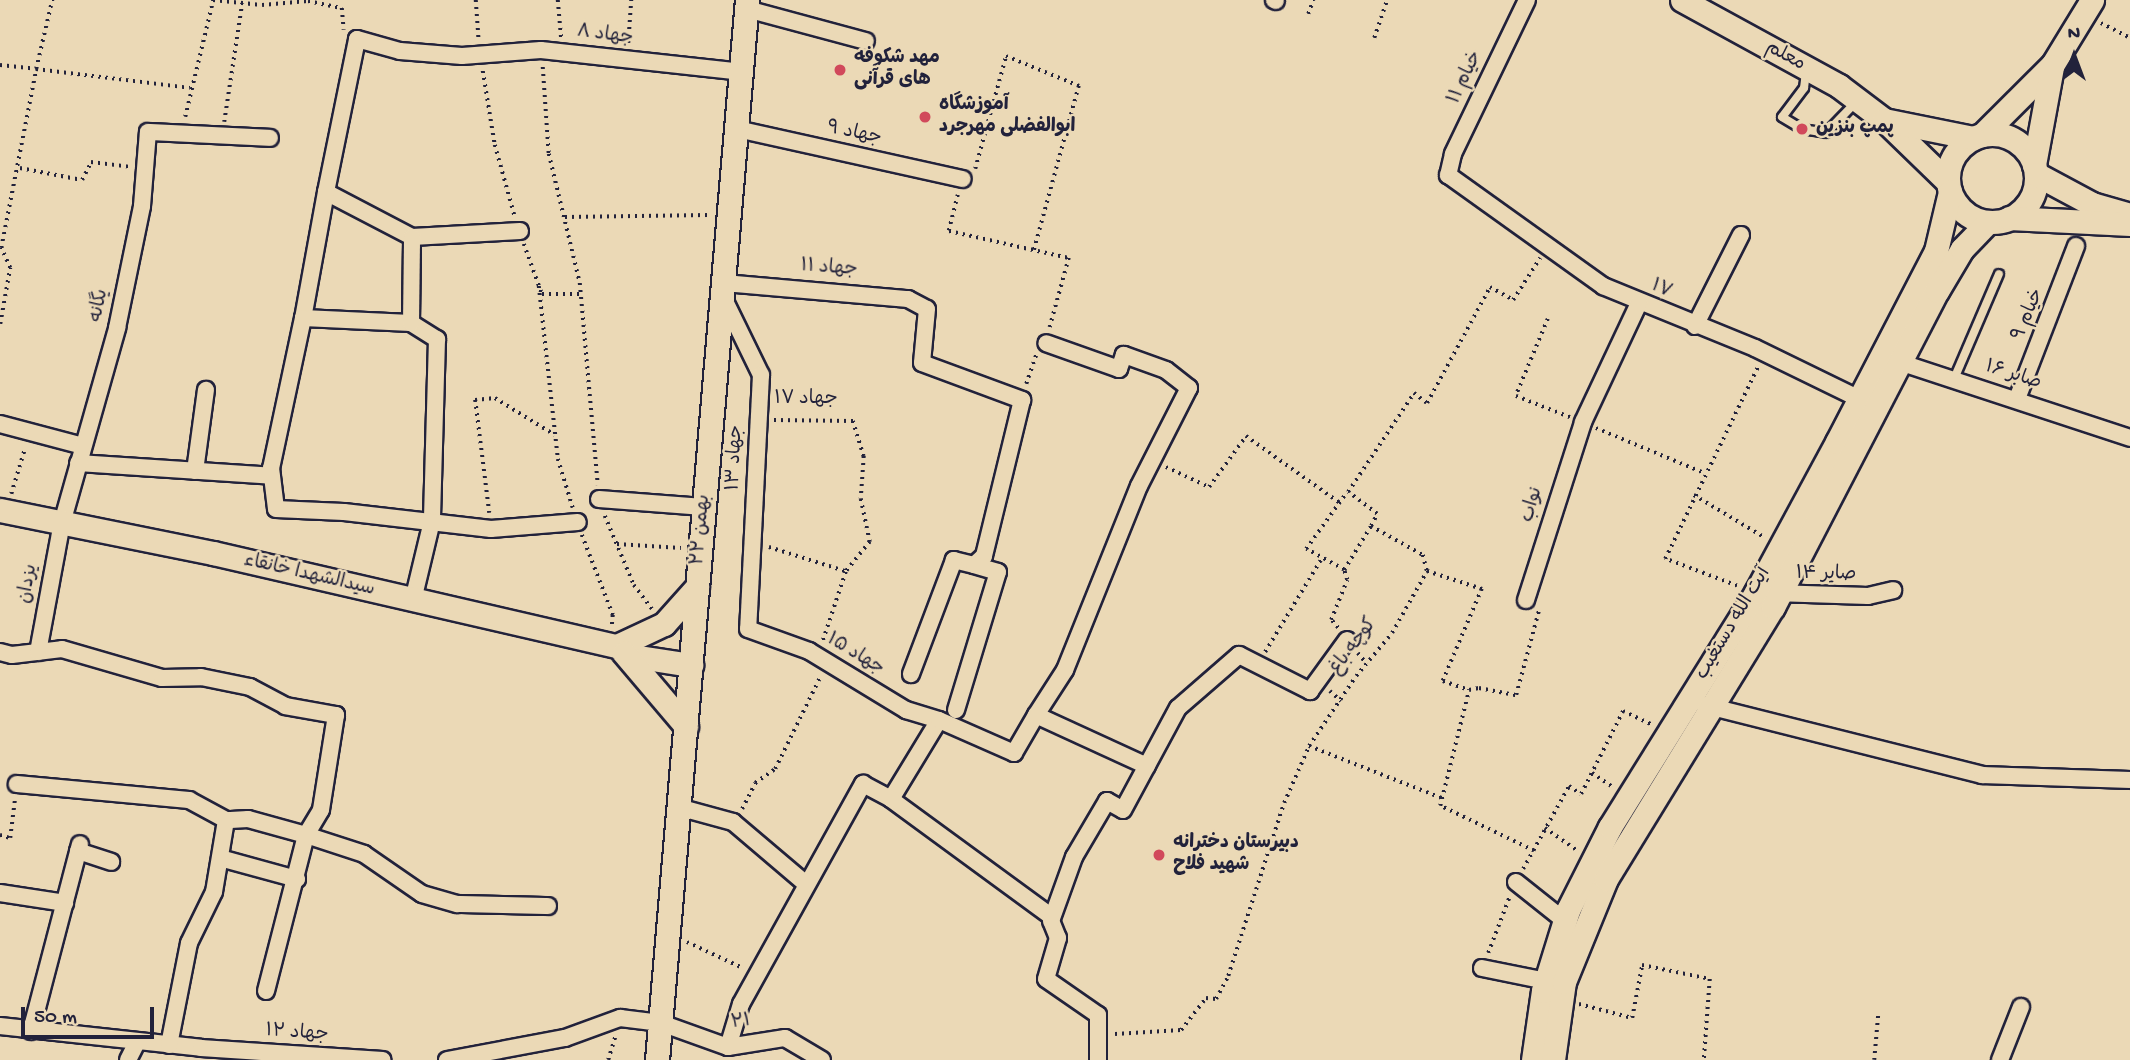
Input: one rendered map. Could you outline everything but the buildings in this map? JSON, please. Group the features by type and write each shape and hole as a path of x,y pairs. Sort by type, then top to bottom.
{"main road":[{"name":"معلم","path":"1682,0 1858,100 1884,120 1949,187"},
{"name":"۲۲ بهمن","path":"657,1060 670,933 678,807 747,4"},
{"path":"2088,7 2053,64 1951,161 1949,187 1965,212 1999,220 2130,224"},
{"path":"1999,220 2024,208 2034,192 2035,169 2053,64"},
{"path":"1884,120 1978,137 1995,134 2019,144 2035,169 2092,204 2130,215"},
{"name":"آیت الله دستغیب","path":"1891,360 1936,251 1949,187"},
{"name":"آیت الله دستغیب","path":"1552,1060 1560,999 1580,936 1606,879 1710,708 1764,592 1891,360 1962,249 1999,220"},
{"name":"آیت الله دستغیب","path":"1532,1060 1546,981 1565,921 1593,861 1689,698 1764,592 1780,547 1868,402"},
{"name":"سیدالشهدا خانقاء","path":"3,510 614,645 633,643 692,657"},
{"path":"686,726 650,679 614,645 664,624 698,585"}],"street":[{"name":"خیام ۱۱","path":"1448,175 1463,132 1527,0"},
{"path":"747,4 866,41"},
{"name":"جهاد ۸","path":"357,38 400,51 462,56 541,50 743,72"},
{"path":"357,38 303,318 282,406 272,476 276,509 432,521 491,529 578,522"},
{"name":"جهاد ۹","path":"737,130 963,179"},
{"name":"یگانه","path":"62,523 117,328 145,170 148,132 187,132"},
{"path":"187,132 270,138"},
{"name":"۱۷","path":"1448,175 1603,286 1765,353 1868,402"},
{"path":"326,192 412,237 520,231"},
{"path":"1695,326 1741,235"},
{"path":"411,323 412,237"},
{"name":"خیام ۹","path":"2017,399 2076,246"},
{"name":"جهاد ۱۱","path":"724,290 854,291 908,299 927,309 922,363 1022,400"},
{"name":"جهاد ۱۳","path":"724,290 761,375 748,629"},
{"name":"نواب","path":"1526,600 1583,422 1639,303"},
{"path":"303,318 411,323 437,339 432,521 414,600"},
{"path":"1046,344 1119,369 1124,355 1166,370 1189,388 1153,459 1065,670 1036,715 1147,766"},
{"name":"صابر ۱۶","path":"1891,360 2130,438"},
{"path":"195,471 206,390"},
{"path":"974,565 984,556 1022,400"},
{"path":"0,424 31,429 83,446"},
{"path":"78,463 272,476"},
{"path":"599,499 704,507"},
{"name":"یزدان","path":"38,652 62,523"},
{"path":"911,674 954,560 998,572 956,710"},
{"name":"صایر ۱۴","path":"1764,592 1868,596 1893,590"},
{"name":"جهاد ۱۵","path":"748,629 822,659 906,710 939,720 1014,753 1036,715"},
{"path":"1098,1060 1098,1016 1046,979 1058,938 1052,917 1074,857 1107,802 1123,810 1178,708 1239,655 1310,691 1347,640"},
{"path":"0,652 62,649 162,678 201,677 250,687 285,706 336,715 321,810 306,835 297,879 266,991"},
{"path":"1689,698 1710,708 1982,775 2130,780"},
{"path":"891,799 939,720"},
{"path":"728,1047 741,1004 805,883 863,783 891,799 1052,917"},
{"path":"17,784 189,800 226,820 248,819 364,854 422,894 458,904 548,906"},
{"path":"678,807 733,821 805,883"},
{"path":"169,1045 188,943 214,892 226,820"},
{"path":"31,1031 79,848 111,862"},
{"path":"220,858 297,879"},
{"path":"1516,881 1565,921"},
{"path":"0,893 65,903"},
{"path":"1482,968 1546,981"},
{"path":"2000,1060 2021,1007"},
{"path":"447,1060 565,1038 620,1018 661,1023"},
{"name":"۲۱","path":"661,1023 728,1047 785,1038 822,1060"},
{"name":"جهاد ۱۲","path":"0,1027 169,1045 383,1060"},
{"path":"128,1060 137,1042"}],"lane":[{"path":"1806,69 1804,88 1782,117 1802,129 1826,133 1858,100"},
{"path":"1954,379 1999,274"}],"path":[{"path":"0,324 10,268 1,247 52,0"},
{"path":"187,132 184,113 213,0 242,3 308,1 342,8 345,32 357,38"},
{"path":"476,0 480,54 495,145 539,286 542,294 581,294"},
{"path":"558,0 561,42 541,50 549,154 581,294 599,499 634,585 664,624"},
{"path":"626,60 631,0"},
{"path":"1308,14 1313,0"},
{"path":"1374,38 1387,0"},
{"path":"223,134 242,3"},
{"path":"2088,7 2130,38"},
{"path":"1022,400 1033,359 1046,344 1069,258 949,231 963,179 976,167 1006,56 1079,86 1034,250"},
{"path":"0,65 190,88"},
{"path":"19,168 82,180 91,162 145,170"},
{"path":"565,217 730,215"},
{"path":"1367,664 1331,620 1347,580 1344,570 1306,549 1414,393 1427,403 1490,287 1513,300 1547,247"},
{"path":"539,286 555,435 578,522 613,615 614,645"},
{"path":"1764,592 1665,559 1765,353"},
{"path":"491,529 475,400 495,398 555,435"},
{"name":"جهاد ۱۷","path":"733,821 755,783 775,769 822,659 846,572 870,542 860,499 864,457 853,421 759,420"},
{"path":"3,510 31,429"},
{"path":"1153,459 1209,487 1246,436 1340,503"},
{"path":"1344,570 1377,514 1348,492"},
{"path":"1694,495 1780,547"},
{"path":"1371,526 1423,555 1427,571 1482,589 1443,681 1469,690 1479,688 1516,695 1539,608 1526,600"},
{"path":"754,542 846,572"},
{"path":"617,544 700,549"},
{"path":"1258,664 1322,558"},
{"name":"کوچه باغ","path":"1099,1035 1181,1030 1206,998 1216,999 1228,976 1284,803 1309,746 1392,633 1427,571"},
{"path":"1469,690 1440,806 1534,851"},
{"path":"1482,968 1516,881 1545,828 1569,786 1581,794 1623,711 1668,733"},
{"path":"1309,746 1443,798"},
{"path":"1592,773 1629,797"},
{"path":"0,835 10,838 17,784"},
{"path":"1545,828 1593,861"},
{"path":"670,933 737,968 759,970"},
{"path":"1560,999 1632,1018 1642,965 1710,979 1704,1060"},
{"path":"1874,1060 1878,1014"}],"place":[{"name":"مهد شکوفه های قرآنی","path":"840,70"},
{"name":"آموزشگاه ابوالفضلی مهرجرد","path":"925,117"},
{"name":"پمپ بنزین","path":"1802,129"},
{"name":"دبیرستان دخترانه شهید فلاح","path":"1159,855"}]}
